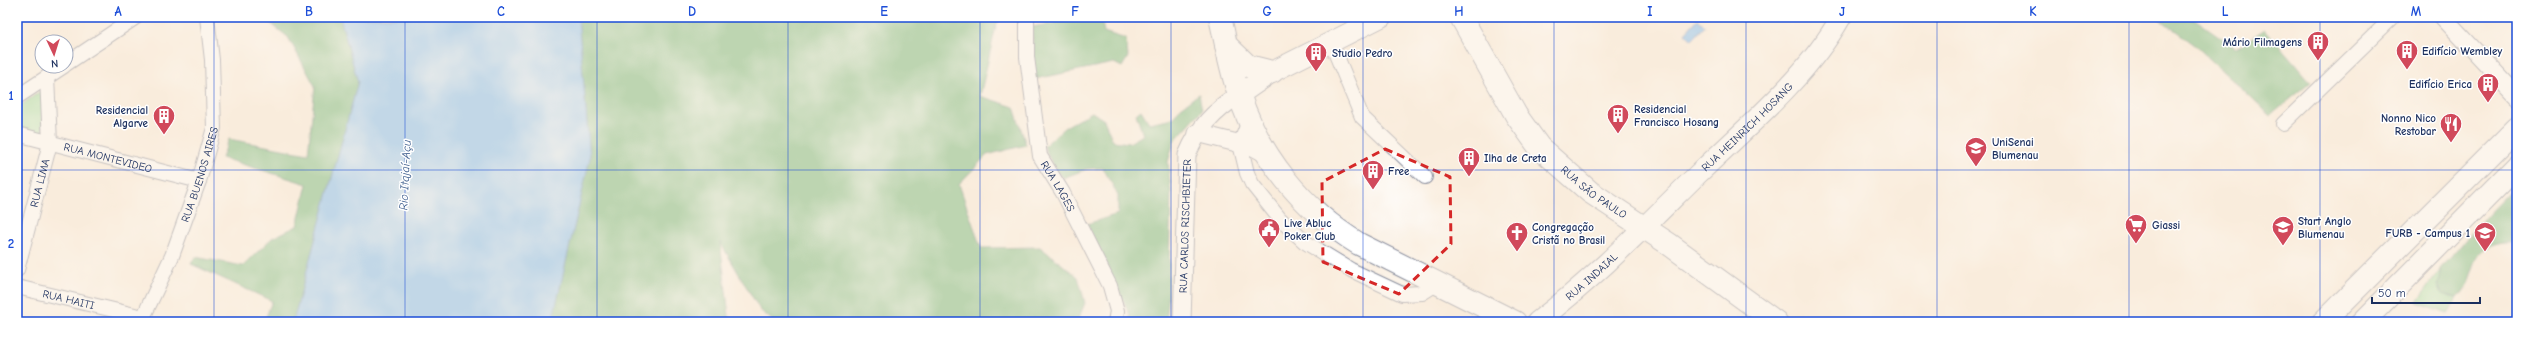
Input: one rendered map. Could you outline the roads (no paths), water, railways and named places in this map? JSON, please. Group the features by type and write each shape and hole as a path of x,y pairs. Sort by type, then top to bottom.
{"main road":[{"path":"1220,17 1239,95 1249,121 1266,154 1296,193 1337,230 1436,284 1515,322"},
{"name":"RUA CARLOS RISCHBIETER","path":"1239,95 1272,72 1381,17"},
{"name":"RUA SÃO PAULO","path":"1461,17 1516,115 1539,147 1590,192 1643,227 1776,322"},
{"name":"RUA HEINRICH HOSANG","path":"1643,227 1803,70 1826,44 1841,17"},
{"path":"1226,45 1248,66 1272,72"},
{"path":"2322,322 2517,128"},
{"path":"2363,322 2517,166"},
{"name":"RUA INDAIAL","path":"1537,322 1643,227"}],"street":[{"path":"74,59 136,17"},
{"name":"RUA BUENOS AIRES","path":"142,319 172,256 199,181 214,128 212,60 207,17"},
{"name":"RUA LAGES","path":"1027,17 1027,57 1040,156 1063,193 1110,286 1118,311 1115,322"},
{"path":"2283,124 2393,17"},
{"path":"2443,17 2517,96"},
{"path":"1331,42 1362,117 1425,177"},
{"path":"17,97 52,74"},
{"name":"RUA LIMA","path":"17,270 50,143 47,77"},
{"name":"RUA CARLOS RISCHBIETER","path":"1182,322 1187,156 1197,133 1219,108 1239,95"},
{"path":"1249,121 1240,144 1252,184 1280,219 1305,242 1351,270 1402,294 1422,293 1436,284"},
{"path":"1197,133 1240,144 1266,154"},
{"name":"RUA MONTEVIDEO","path":"17,134 199,181"},
{"name":"RUA HAITI","path":"17,287 142,319"}],"water":[{"name":"Rio Itajaí-Açu","path":"340,17 578,17 590,158 552,322 293,322 358,82"},
{"path":"1698,19 1705,26 1692,40 1685,33"}],"place":[{"name":"Mário Filmagens","path":"2318,62"},
{"name":"Edifício Wembley","path":"2407,70"},
{"name":"Studio Pedro","path":"1316,72"},
{"name":"Edifício Erica","path":"2488,104"},
{"name":"Residencial Francisco Hosang","path":"1618,134"},
{"name":"Residencial Algarve","path":"164,136"},
{"name":"Nonno Nico Restobar","path":"2451,144"},
{"name":"UniSenai Blumenau","path":"1976,168"},
{"name":"Ilha de Creta","path":"1469,178"},
{"name":"Free","path":"1373,190"},
{"name":"Giassi","path":"2136,244"},
{"name":"Start Anglo Blumenau","path":"2283,246"},
{"name":"Live Abluc Poker Club","path":"1269,248"},
{"name":"Congregação Cristã no Brasil","path":"1517,252"},
{"name":"FURB - Campus 1","path":"2485,252"}]}
